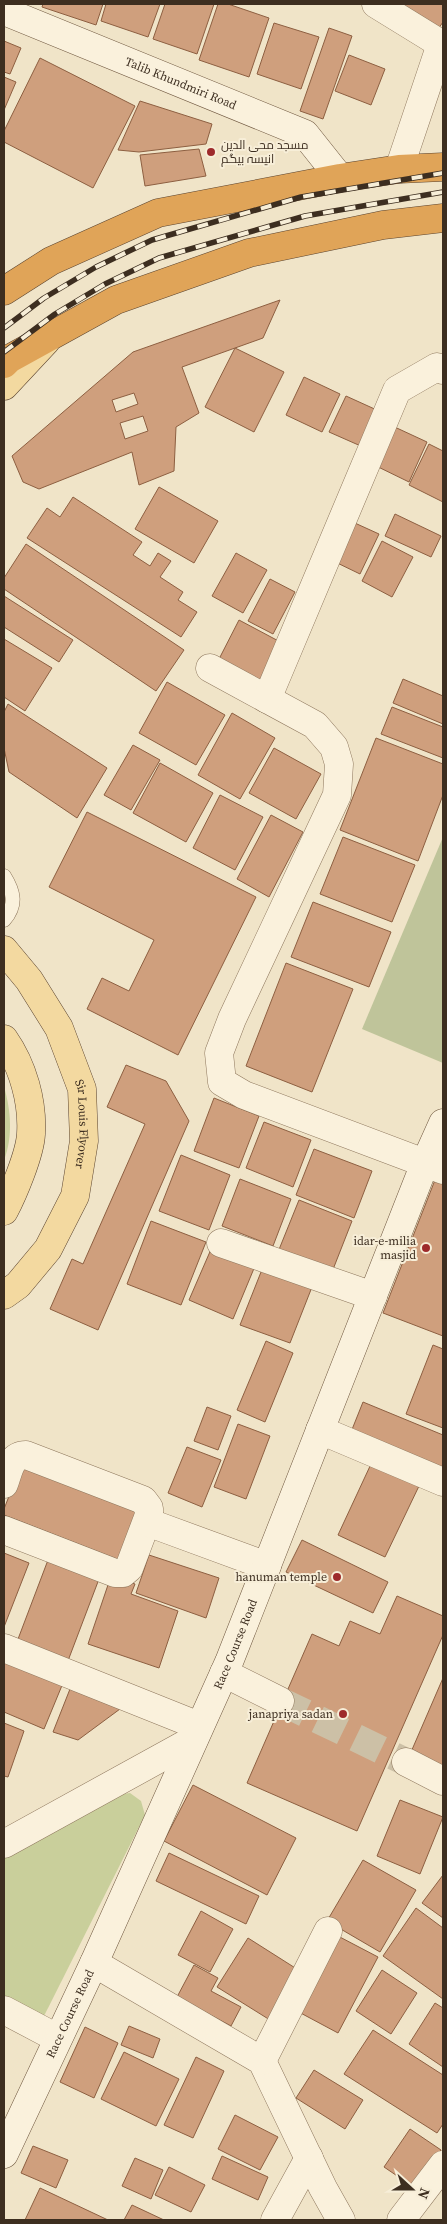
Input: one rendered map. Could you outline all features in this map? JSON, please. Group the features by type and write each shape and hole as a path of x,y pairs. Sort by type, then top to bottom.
{"highway":[{"path":"4,291 51,261 158,213 340,178 399,169 443,167"},
{"path":"4,364 9,359 116,300 249,253 384,225 443,218"}],"main road":[{"path":"4,386 49,338"},
{"name":"Sir Louis Flyover","path":"4,950 28,980 58,1028 82,1089 84,1141 75,1196 48,1249 18,1285 4,1296"},
{"path":"4,1039 12,1052 29,1095 31,1136 21,1171 4,1211"}],"street":[{"path":"376,4 442,46 399,169"},
{"name":"Talib Khundmiri Road","path":"4,11 305,134 340,178"},
{"path":"267,699 397,390 437,367 443,370"},
{"path":"210,668 315,726 334,747 339,764 337,795 232,1019 219,1053 222,1082 244,1095 434,1166"},
{"name":"Race Course Road","path":"4,2154 94,1962 224,1673 373,1296 434,1166 443,1123"},
{"path":"221,1243 373,1296"},
{"path":"320,1430 443,1482"},
{"path":"4,1484 13,1459 19,1455 26,1455 143,1500 148,1508 147,1522 130,1568 123,1573 115,1573 4,1530"},
{"path":"147,1522 267,1566"},
{"path":"4,1648 196,1733"},
{"path":"224,1673 280,1701"},
{"path":"4,1844 196,1733"},
{"path":"406,1762 443,1781"},
{"path":"262,2061 328,1931"},
{"path":"94,1962 262,2061 322,2188 341,2220"},
{"path":"4,2010 58,2038"},
{"path":"275,2220 309,2158"},
{"path":"401,2220 443,2166"}],"lane":[{"path":"4,876 13,893 14,903 4,920"}],"green space":[{"path":"443,837 443,1063 362,1029"},
{"path":"4,1087 8,1105 10,1133 4,1160"},
{"path":"130,1793 141,1801 145,1815 42,2020 4,2001 4,1851 114,1795"}],"building":[{"path":"43,4 103,4 96,25 42,7"},
{"path":"106,4 160,4 148,37 101,21"},
{"path":"165,4 214,4 197,54 153,39"},
{"path":"218,4 228,4 269,18 249,77 199,60"},
{"path":"397,4 443,4 443,22 436,32"},
{"path":"274,23 319,37 301,89 257,74"},
{"path":"329,28 352,36 323,119 300,111"},
{"path":"4,41 21,48 10,74 4,72"},
{"path":"349,55 385,69 371,105 335,91"},
{"path":"40,58 135,106 93,188 4,142 4,131"},
{"path":"4,77 16,82 4,110"},
{"path":"140,101 212,124 206,144 139,152 118,150"},
{"path":"199,149 206,176 145,186 140,155"},
{"path":"280,300 263,338 182,367 199,413 176,427 174,471 139,485 132,452 39,489 23,482 12,456 133,352","holes":["134,393 138,404 116,412 112,400","143,416 148,431 125,439 120,423"]},
{"path":"235,348 284,372 254,432 205,407"},
{"path":"304,377 340,394 322,432 286,415"},
{"path":"346,396 379,411 363,447 329,432"},
{"path":"386,423 427,442 409,482 368,462"},
{"path":"429,444 443,451 443,502 409,485"},
{"path":"159,487 218,521 194,563 135,529"},
{"path":"73,497 142,542 133,555 150,566 158,553 171,561 160,577 183,592 178,600 197,612 181,637 27,538 47,508 60,517"},
{"path":"395,514 441,536 431,557 385,536"},
{"path":"346,519 379,534 360,574 327,558"},
{"path":"382,541 413,557 392,597 362,581"},
{"path":"26,544 184,650 156,691 4,589 4,578"},
{"path":"236,553 267,570 243,613 212,596"},
{"path":"270,579 295,592 273,634 248,621"},
{"path":"4,596 73,640 59,662 4,627"},
{"path":"239,620 286,645 264,686 218,661"},
{"path":"4,639 52,668 25,711 4,697"},
{"path":"403,679 443,696 443,724 393,703"},
{"path":"167,682 225,715 196,765 139,733"},
{"path":"8,704 107,768 77,818 9,772 4,748 4,712"},
{"path":"392,707 443,727 443,758 381,734"},
{"path":"232,713 275,738 240,799 198,775"},
{"path":"376,738 443,764 443,795 418,861 340,830"},
{"path":"133,745 160,760 131,810 104,795"},
{"path":"274,748 321,774 296,819 249,793"},
{"path":"160,763 213,793 186,842 133,813"},
{"path":"220,795 263,817 235,870 193,848"},
{"path":"87,812 256,897 178,1055 87,1009 102,978 129,991 154,940 49,887"},
{"path":"271,815 303,832 269,897 237,879"},
{"path":"343,837 415,865 392,922 320,894"},
{"path":"313,902 391,932 369,987 291,957"},
{"path":"286,963 353,989 312,1092 246,1066"},
{"path":"126,1065 166,1081 189,1121 98,1330 50,1309 72,1259 83,1264 145,1124 107,1107"},
{"path":"214,1098 259,1116 239,1168 194,1151"},
{"path":"264,1122 311,1140 293,1187 246,1168"},
{"path":"314,1149 372,1171 354,1218 296,1195"},
{"path":"181,1155 230,1175 209,1230 159,1211"},
{"path":"240,1179 291,1199 273,1246 222,1226"},
{"name":"idar-e-milia masjid","path":"435,1180 443,1184 443,1336 383,1313"},
{"path":"299,1200 352,1221 332,1272 278,1252"},
{"path":"151,1221 206,1242 181,1305 127,1284"},
{"path":"212,1247 255,1266 233,1319 189,1300"},
{"path":"263,1267 312,1287 290,1343 240,1325"},
{"path":"266,1341 293,1353 265,1422 237,1410"},
{"path":"433,1345 443,1349 443,1428 406,1414"},
{"path":"363,1402 443,1435 443,1476 349,1437"},
{"path":"207,1407 231,1416 218,1450 194,1441"},
{"path":"238,1424 270,1436 246,1499 214,1487"},
{"path":"187,1447 221,1460 202,1507 168,1493"},
{"path":"22,1463 139,1509 119,1560 4,1515 4,1509"},
{"path":"371,1464 419,1486 385,1557 338,1535"},
{"name":"hanuman temple","path":"302,1540 388,1582 373,1613 286,1572"},
{"path":"4,1553 29,1563 4,1627"},
{"path":"149,1555 219,1578 206,1618 136,1593"},
{"path":"48,1560 99,1579 66,1666 15,1647"},
{"path":"111,1576 135,1584 131,1594 178,1611 159,1668 88,1644"},
{"name":"janapriya sadan","path":"397,1596 443,1616 443,1635 357,1831 247,1783 312,1634 339,1646 350,1621 380,1634"},
{"path":"4,1659 63,1683 44,1729 4,1712"},
{"path":"443,1678 443,1766 411,1752"},
{"path":"70,1689 120,1709 78,1740 53,1732"},
{"path":"4,1723 24,1731 8,1777 4,1776"},
{"path":"193,1785 296,1838 267,1895 164,1841"},
{"path":"400,1800 443,1817 420,1874 377,1856"},
{"path":"169,1853 259,1896 246,1924 156,1881"},
{"path":"363,1860 416,1890 380,1952 327,1921"},
{"path":"443,1875 443,1918 422,1903"},
{"path":"416,1908 443,1928 443,1999 383,1956"},
{"path":"201,1911 233,1929 210,1972 178,1955"},
{"path":"336,1935 378,1957 338,2033 295,2010"},
{"path":"248,1938 300,1971 270,2020 217,1987"},
{"path":"194,1965 218,1978 211,1991 241,2007 231,2026 177,1997"},
{"path":"382,1970 417,1993 391,2034 356,2011"},
{"path":"435,2003 443,2008 443,2067 409,2044"},
{"path":"129,2026 160,2039 153,2058 121,2045"},
{"path":"85,2027 118,2043 94,2098 60,2082"},
{"path":"373,2030 443,2075 443,2124 437,2133 344,2074"},
{"path":"124,2052 179,2079 156,2126 101,2099"},
{"path":"196,2057 224,2071 193,2138 164,2125"},
{"path":"314,2070 363,2100 345,2129 296,2098"},
{"path":"235,2115 278,2137 260,2170 218,2149"},
{"path":"410,2129 441,2150 415,2188 384,2167"},
{"path":"33,2146 68,2160 56,2188 21,2173"},
{"path":"222,2156 268,2177 258,2200 212,2179"},
{"path":"135,2158 163,2170 151,2199 122,2186"},
{"path":"169,2167 205,2185 191,2212 155,2195"},
{"path":"40,2188 108,2220 25,2220"},
{"path":"132,2205 164,2220 124,2220"}],"tunnel":[{"path":"280,1701 406,1762"}],"railway":[{"path":"4,328 44,298 96,267 152,240 301,197 443,173"},
{"path":"4,352 55,314 105,284 159,258 305,216 443,192"}],"place":[{"name":"مسجد محی الدین انیسہ بیگم","path":"211,152"},
{"name":"idar-e-milia masjid","path":"426,1248"},
{"name":"hanuman temple","path":"337,1577"},
{"name":"janapriya sadan","path":"343,1714"}]}
